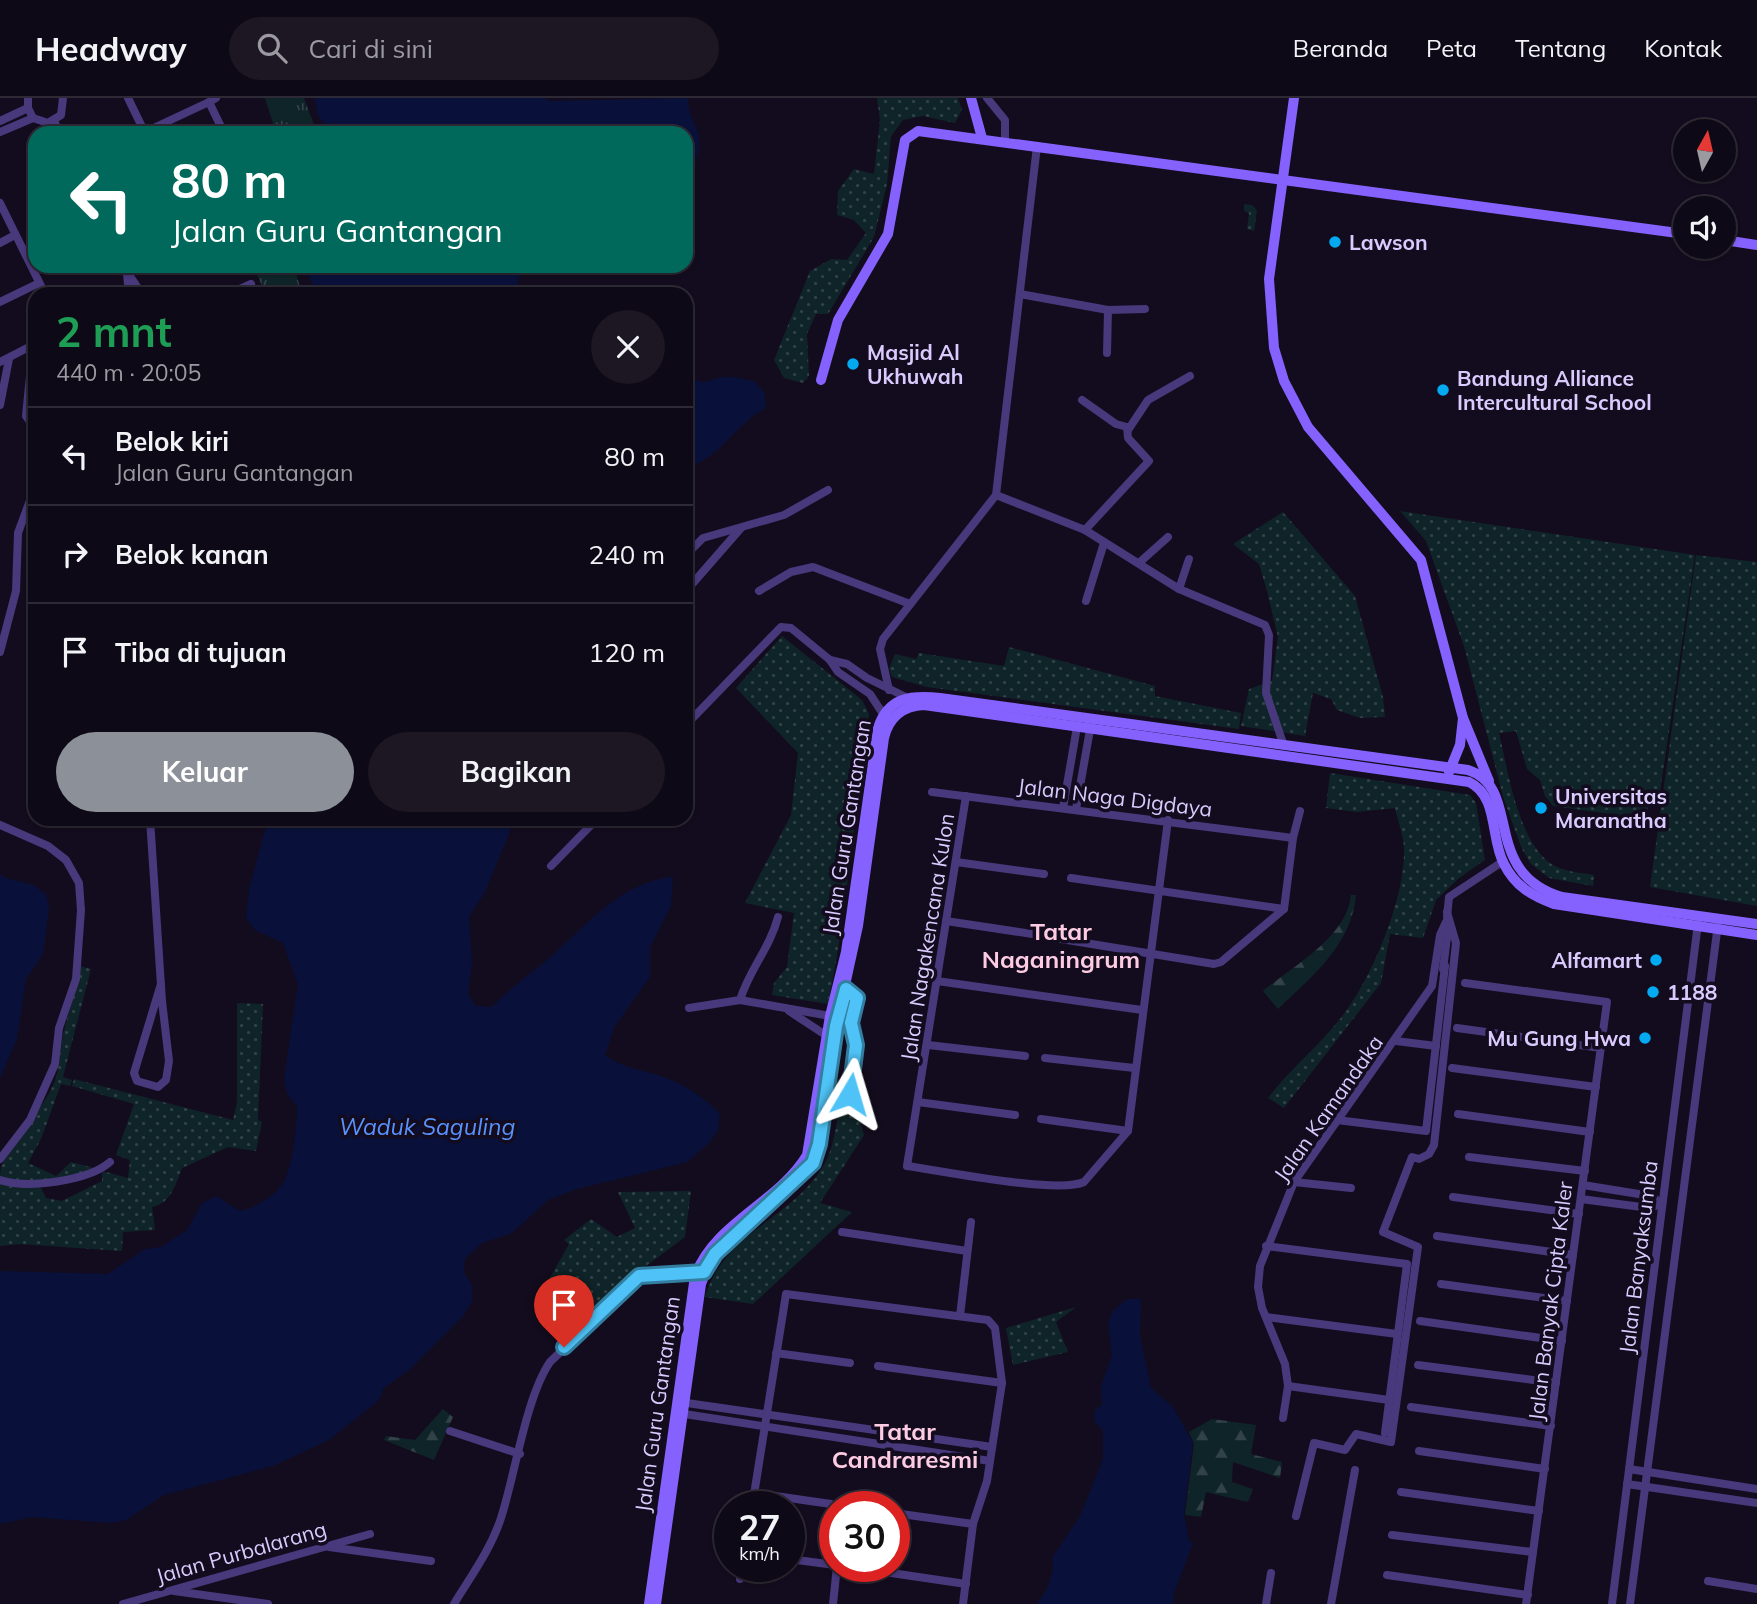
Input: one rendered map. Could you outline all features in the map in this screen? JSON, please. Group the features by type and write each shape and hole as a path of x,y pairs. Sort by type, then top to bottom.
{"street":[{"path":"28,98 27,108 33,118 43,123 54,121 63,111 67,99"},
{"path":"128,98 142,126"},
{"path":"971,98 982,138"},
{"path":"987,98 1005,120 1005,141"},
{"path":"1294,98 1268,303 1274,348 1284,381 1308,427 1418,553 1462,718 1490,784 1507,859"},
{"path":"158,126 212,100 221,126"},
{"path":"0,121 27,108"},
{"path":"0,132 33,118"},
{"path":"54,121 56,126"},
{"path":"821,380 838,320 888,234 905,140 910,134 927,131 1673,232"},
{"path":"889,690 880,646 996,495 1037,146"},
{"path":"0,203 28,262"},
{"path":"0,243 15,235"},
{"path":"1736,241 1757,244"},
{"path":"33,273 41,287"},
{"path":"30,287 38,283"},
{"path":"244,287 251,284"},
{"path":"0,302 28,288"},
{"path":"1020,294 1108,310 1145,309"},
{"path":"1107,353 1108,310"},
{"path":"0,362 28,348"},
{"path":"0,405 9,359"},
{"path":"1085,530 1149,463 1128,438 1128,430 1148,400 1190,376"},
{"path":"28,396 28,419"},
{"path":"1082,400 1128,430"},
{"path":"693,548 703,538 784,515 828,490"},
{"path":"996,495 1085,530 1140,562 1179,589 1254,617 1265,625 1269,635 1266,693 1284,746"},
{"path":"0,652 16,591 18,533 28,506"},
{"path":"693,584 741,528"},
{"path":"1140,562 1168,537"},
{"path":"1086,601 1104,543"},
{"path":"1179,589 1189,559"},
{"path":"759,591 791,572 813,567 910,604"},
{"path":"693,718 781,627 791,628 830,660 838,672 870,694 887,716"},
{"path":"830,660 847,664 889,690 913,701 1449,773 1475,772 1490,784"},
{"name":"Jalan Guru Gantangan","path":"887,716 904,709 913,701"},
{"name":"Jalan Guru Gantangan","path":"700,1272 715,1254 813,1163 819,1144 836,1026 846,989 887,716"},
{"name":"Jalan Guru Gantangan","path":"649,1604 700,1272 709,1250 796,1171 807,1155 830,1016 846,952 887,716"},
{"path":"1449,773 1460,745 1462,718"},
{"path":"1063,808 1078,722"},
{"path":"1091,724 1284,746 1449,773 1469,782 1484,793 1507,859 1522,888 1554,904 1698,921 1719,918 1757,924"},
{"path":"1076,809 1091,724"},
{"name":"Jalan Naga Digdaya","path":"932,792 1293,838"},
{"name":"Jalan Nagakencana Kulon","path":"966,796 907,1166 1074,1186 1084,1182 1128,1131"},
{"path":"1061,939 1221,962 1284,909 1293,838 1300,811"},
{"path":"1041,1119 1128,1131 1168,820"},
{"path":"0,825 48,846 66,860 79,883 81,910 76,979 59,1028 55,1064 30,1121 0,1159"},
{"path":"150,826 160,984 169,1061 166,1080 158,1087 137,1081 134,1073 160,984"},
{"path":"551,866 590,826"},
{"name":"Jalan Kamandaka","path":"1283,1418 1288,1386 1280,1348 1266,1317 1258,1287 1266,1246 1294,1182 1396,1041 1445,966 1449,936 1449,897 1507,859"},
{"path":"956,862 1044,874"},
{"path":"1071,878 1284,909"},
{"path":"740,1000 771,941 778,917"},
{"path":"1296,1516 1314,1443 1345,1450 1356,1434 1391,1442 1418,1247 1383,1232 1412,1157 1419,1159 1429,1154 1434,1145 1456,943 1447,917"},
{"name":"Jalan Kamandaka","path":"1432,986 1440,935 1447,917"},
{"name":"Jalan Banyaksumba","path":"1630,1604 1719,918"},
{"path":"946,921 1039,935"},
{"path":"1698,921 1717,930 1757,935"},
{"name":"Jalan Banyaksumba","path":"1612,1604 1698,921"},
{"path":"1337,1120 1426,1131 1445,966"},
{"path":"937,981 1142,1010"},
{"name":"Jalan Banyak Cipta Kaler","path":"1465,984 1607,1002 1527,1599"},
{"path":"846,989 857,998 851,1023 856,1045 850,1094 858,1107"},
{"path":"689,1008 740,1000 830,1016"},
{"path":"787,1009 827,1037"},
{"path":"1457,1028 1601,1048"},
{"path":"1396,1041 1436,1046"},
{"path":"928,1045 1025,1056"},
{"path":"1045,1058 1134,1068"},
{"path":"1452,1068 1596,1087"},
{"path":"918,1102 1015,1115"},
{"path":"1458,1114 1590,1132"},
{"path":"1469,1157 1585,1171"},
{"path":"0,1180 33,1184 92,1174 110,1162"},
{"path":"1294,1182 1351,1188"},
{"path":"1583,1185 1651,1196 1662,1205"},
{"path":"1453,1197 1579,1214"},
{"path":"1581,1199 1649,1208 1662,1205"},
{"path":"960,1316 971,1222"},
{"path":"842,1232 967,1251"},
{"path":"1437,1236 1573,1255"},
{"path":"1266,1246 1407,1264 1385,1433"},
{"path":"454,1604 494,1538 542,1373 564,1347 639,1276 700,1272"},
{"path":"1441,1284 1567,1301"},
{"path":"754,1491 786,1294 960,1316 992,1323 1002,1383 990,1461 973,1524 963,1604"},
{"path":"1266,1317 1397,1334"},
{"path":"1420,1321 1562,1340"},
{"path":"776,1353 850,1363"},
{"path":"1418,1365 1556,1384"},
{"path":"878,1366 1002,1383"},
{"path":"1288,1386 1389,1400"},
{"path":"1411,1407 1551,1426"},
{"path":"679,1408 766,1415 992,1447"},
{"path":"679,1408 764,1427 990,1461"},
{"name":"Jalan Guru Gantangan","path":"656,1604 679,1408"},
{"path":"853,1440 855,1427"},
{"path":"450,1431 520,1454"},
{"path":"1419,1451 1545,1469"},
{"path":"1629,1469 1757,1489"},
{"path":"1331,1604 1355,1470"},
{"path":"1627,1484 1757,1503"},
{"path":"1401,1492 1539,1511"},
{"path":"910,1515 973,1524"},
{"name":"Jalan Purbalarang","path":"123,1604 370,1534"},
{"path":"1392,1535 1533,1552"},
{"path":"326,1546 431,1561"},
{"path":"1266,1604 1271,1573"},
{"path":"1387,1575 1527,1599"},
{"path":"910,1576 966,1584"},
{"path":"1708,1581 1757,1589"},
{"path":"833,1604 835,1582"},
{"path":"169,1590 268,1604"}],"green space":[{"path":"265,98 304,98 314,126 274,126"},
{"path":"877,98 958,98 962,110 955,123 923,116 903,120 891,136 887,184 874,237 828,314 816,314 807,334 809,376 803,383 784,378 774,360 810,271 831,259 847,260 866,233 854,220 837,215 838,191 854,169 874,174 880,120"},
{"path":"1244,204 1252,205 1257,210 1254,231 1247,229 1249,213 1244,211"},
{"path":"296,273 300,287 263,287 257,275"},
{"path":"1400,511 1695,555 1658,805 1648,805 1646,819 1553,806 1545,796 1540,780 1527,769 1516,731 1499,733 1517,808 1533,844 1544,858 1557,867 1594,875 1593,886 1549,878 1531,864 1522,849 1504,800 1464,646 1426,541"},
{"path":"1283,512 1355,596 1383,697 1385,717 1360,718 1337,710 1331,699 1313,693 1305,736 1241,726 1249,689 1272,681 1278,637 1259,564 1233,544"},
{"path":"1696,555 1757,562 1757,906 1650,887"},
{"path":"782,636 862,700 869,714 841,932 828,1004 772,995 774,983 787,967 794,913 745,903 791,815 798,753 736,688"},
{"path":"1009,647 1155,686 1155,696 1241,713 1239,729 927,687 892,677 889,669 895,654 916,659 919,653 1004,666"},
{"path":"1330,773 1470,795 1476,803 1485,860 1459,878 1436,900 1423,938 1390,934 1381,983 1284,1108 1268,1098 1352,1003 1384,939 1403,870 1404,845 1395,808 1357,812 1326,808"},
{"path":"1351,895 1356,895 1353,913 1338,945 1316,972 1278,1009 1263,991 1303,961 1329,937 1340,924"},
{"path":"80,966 91,969 63,1077 72,1080 70,1086 61,1084 41,1139 28,1163 56,1176 71,1162 98,1169 49,1181 8,1180 0,1176 7,1154 49,1094 56,1077"},
{"path":"237,1003 263,1004 258,1120 262,1122 256,1151 228,1147 182,1168 168,1197 164,1202 152,1207 155,1230 123,1232 122,1251 19,1244 0,1246 0,1183 41,1188 46,1198 62,1201 102,1181 102,1171 128,1178 130,1160 116,1155 134,1104 72,1086 74,1079 233,1120 237,1102"},
{"path":"840,1106 858,1114 864,1135 820,1203 852,1212 753,1304 705,1297 715,1274 728,1256 812,1182 828,1157"},
{"path":"691,1191 685,1237 630,1278 590,1322 569,1304 551,1307 537,1301 569,1244 564,1240 591,1219 617,1237 635,1228 618,1192"},
{"path":"1076,1307 1056,1322 1068,1352 1013,1365 1006,1328"},
{"path":"443,1409 453,1417 434,1460 384,1440 386,1436 415,1440"},
{"path":"1212,1419 1256,1425 1251,1454 1282,1462 1280,1478 1233,1462 1232,1482 1253,1489 1248,1502 1206,1492 1201,1517 1185,1515 1194,1444 1189,1432"}],"water":[{"path":"315,98 543,98 550,101 688,98 698,135 699,150 693,169 693,126 325,126 317,114"},
{"path":"307,273 524,273 519,277 517,287 314,287"},
{"path":"729,377 754,381 764,392 766,408 693,465 693,378 701,382"},
{"name":"Waduk Saguling","path":"269,826 512,826 485,892 469,917 472,963 468,994 476,1006 492,1007 619,897 653,881 673,876 671,906 650,947 650,977 615,1026 605,1055 620,1064 671,1080 697,1094 720,1114 718,1130 710,1142 687,1162 577,1189 548,1200 512,1233 482,1243 465,1259 464,1273 472,1285 472,1301 464,1315 409,1370 384,1388 378,1401 329,1440 273,1466 164,1495 126,1520 111,1523 32,1517 0,1524 0,1271 108,1274 145,1249 161,1247 187,1230 202,1203 216,1196 240,1211 246,1209 271,1196 281,1186 287,1174 294,1144 297,1106 287,1094 284,1079 298,985 283,943 255,930 246,918 249,889 265,830"},
{"path":"0,873 3,877 33,885 46,894 49,908 43,954 26,979 17,1039 0,1078"},
{"path":"1127,1299 1141,1299 1140,1336 1151,1388 1173,1407 1193,1443 1184,1515 1189,1541 1193,1543 1174,1593 1173,1604 1037,1604 1047,1589 1053,1570 1052,1558 1080,1516 1103,1459 1103,1431 1094,1421 1095,1410 1102,1405 1101,1387 1112,1355 1108,1324 1112,1312"}],"place":[{"name":"Lawson","path":"1335,242"},
{"name":"Masjid Al Ukhuwah","path":"853,364"},
{"name":"Bandung Alliance Intercultural School","path":"1443,390"},
{"name":"Universitas Maranatha","path":"1541,808"},
{"name":"Alfamart","path":"1656,960"},
{"name":"1188","path":"1653,992"},
{"name":"Mu Gung Hwa","path":"1645,1038"}],"district":[{"name":"Tatar Naganingrum","path":"1061,945"},
{"name":"Tatar Candraresmi","path":"905,1445"}],"route":[{"path":"564,1347 639,1276 704,1272 715,1254 730,1239 807,1171 813,1163 819,1144 836,1026 846,989 857,998 851,1023 856,1045 850,1094"}]}
